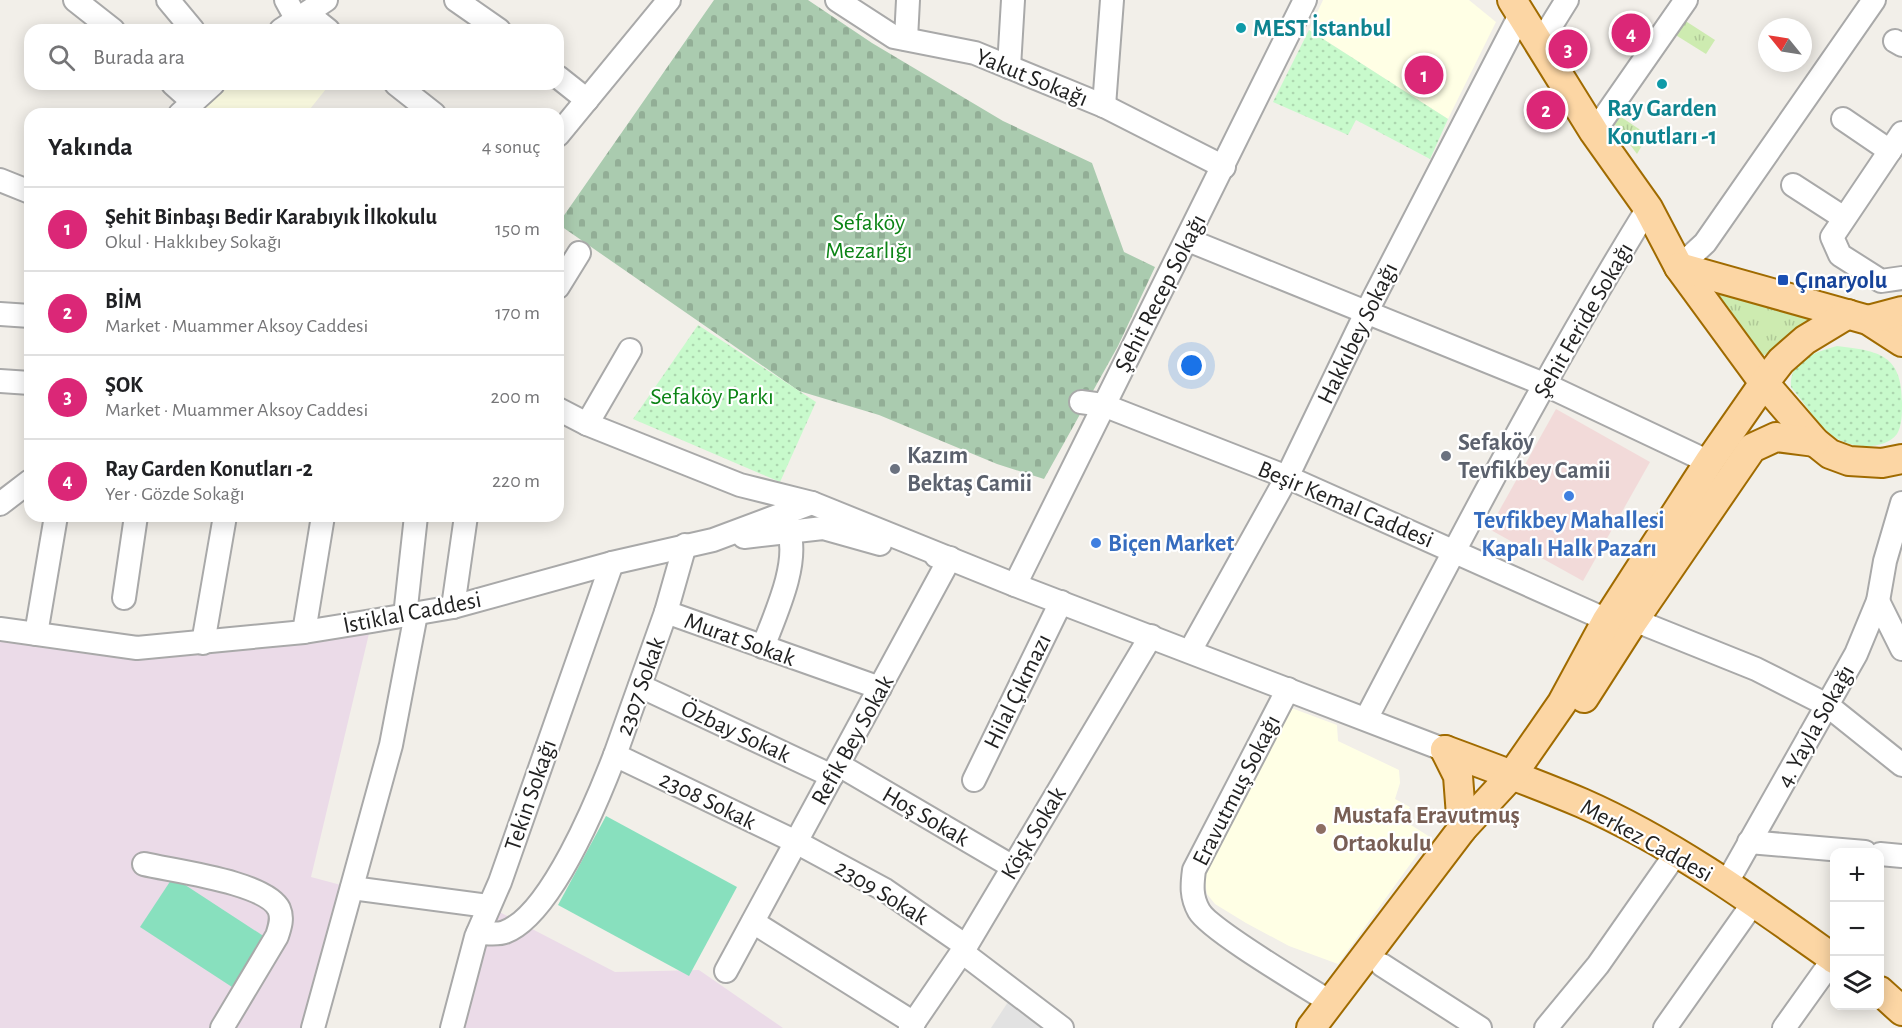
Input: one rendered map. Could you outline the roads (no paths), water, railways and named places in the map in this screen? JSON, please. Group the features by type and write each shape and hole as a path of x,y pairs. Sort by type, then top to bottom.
{"main road":[{"path":"1516,7 1594,132 1648,208 1679,267 1764,383 1815,442 1830,453 1849,461 1882,463 1902,459"},
{"path":"1679,267 1858,317 1902,342"},
{"path":"1621,620 1709,462 1781,361 1805,340 1858,317 1902,311"},
{"path":"1311,1028 1332,1015 1382,965 1522,779 1562,703 1621,620 1752,448 1776,437 1815,442"},
{"path":"1445,750 1458,776 1462,829"},
{"name":"Merkez Caddesi","path":"1445,750 1583,804 1677,852 1831,956"},
{"path":"1332,1015 1462,829 1522,779"},
{"path":"1884,995 1902,1011"}],"street":[{"path":"168,0 188,24"},
{"path":"286,0 295,21 326,0"},
{"path":"456,0 490,24"},
{"name":"Yakut Sokağı","path":"837,0 894,37 975,53 1104,105 1224,168"},
{"path":"906,39 908,0"},
{"path":"1009,67 1013,0"},
{"path":"1104,105 1112,0"},
{"name":"Şehit Recep Sokağı","path":"1015,585 1092,404 1188,240 1305,0"},
{"path":"1539,45 1567,0"},
{"path":"1594,132 1686,0"},
{"path":"1679,267 1705,243 1874,0"},
{"path":"564,128 662,3"},
{"path":"90,4 108,24"},
{"name":"Hakkıbey Sokağı","path":"1190,651 1287,477 1516,7"},
{"path":"564,82 587,100"},
{"path":"176,90 186,107 206,90"},
{"path":"404,90 426,108"},
{"path":"1843,119 1896,142 1832,237 1840,255 1881,282 1902,278"},
{"path":"0,180 24,190"},
{"path":"1793,185 1844,218"},
{"name":"Şehit Feride Sokağı","path":"1366,719 1454,550 1599,286 1648,208"},
{"path":"1188,240 1546,385 1709,462"},
{"path":"564,277 579,253"},
{"path":"0,314 24,316"},
{"path":"587,424 630,350"},
{"path":"0,381 24,383"},
{"name":"Beşir Kemal Caddesi","path":"1092,404 1287,477 1621,620 1756,669 1827,705 1902,765"},
{"path":"564,412 587,424 740,485 812,504 1015,585 1445,750"},
{"path":"3,496 24,485"},
{"name":"4. Yayla Sokağı","path":"1726,884 1856,654 1894,568 1902,503"},
{"name":"İstiklal Caddesi","path":"0,629 137,648 304,632 453,607 612,563 713,540 812,504"},
{"path":"36,634 55,522"},
{"path":"124,598 135,522"},
{"path":"203,643 224,522"},
{"path":"304,632 322,522"},
{"path":"313,1028 391,746 410,615 416,522"},
{"path":"453,607 465,522"},
{"path":"713,540 823,528 900,550 950,558"},
{"path":"764,647 793,550 789,532"},
{"name":"Murat Sokak","path":"685,545 666,612 880,688"},
{"name":"Refik Bey Sokak","path":"726,971 950,558"},
{"name":"Tekin Sokağı","path":"452,1028 478,933 500,882 612,563"},
{"name":"Hilal Çıkmazı","path":"974,780 1061,602"},
{"path":"1878,602 1902,649"},
{"name":"2307 Sokak","path":"478,933 506,932 525,920 555,882 597,802 617,756 666,612"},
{"name":"Köşk Sokak","path":"912,1025 964,949 1151,636"},
{"name":"Özbay Sokak","path":"639,686 835,771"},
{"name":"Eravutmuş Sokağı","path":"1288,689 1194,870 1191,892 1200,913 1332,1015"},
{"name":"2308 Sokak","path":"617,756 796,842"},
{"name":"Hoş Sokak","path":"835,771 1013,867"},
{"name":"2309 Sokak","path":"796,842 885,890 964,949 1062,1028"},
{"path":"1749,842 1830,849"},
{"path":"1546,1028 1598,965 1677,852"},
{"path":"1884,854 1902,856"},
{"path":"144,864 248,888 264,894 279,909 281,923 277,936 222,1028"},
{"path":"352,888 488,906"},
{"path":"1665,1028 1754,902"},
{"path":"753,922 912,1025"},
{"path":"1784,1028 1830,964"},
{"path":"1382,965 1480,1028"}],"place":[{"name":"MEST İstanbul","path":"1241,28"},
{"name":"Ray Garden Konutları -2","path":"1631,33"},
{"name":"ŞOK","path":"1568,49"},
{"name":"Şehit Binbaşı Bedir Karabıyık İlkokulu","path":"1424,75"},
{"name":"Ray Garden Konutları -1","path":"1662,84"},
{"name":"BİM","path":"1546,110"},
{"name":"Çınaryolu","path":"1783,280"},
{"name":"Sefaköy Tevfikbey Camii","path":"1446,456"},
{"name":"Kazım Bektaş Camii","path":"895,469"},
{"name":"Tevfikbey Mahallesi Kapalı Halk Pazarı","path":"1569,496"},
{"name":"Biçen Market","path":"1096,543"},
{"name":"Mustafa Eravutmuş Ortaokulu","path":"1321,829"}],"park label":[{"name":"Sefaköy Mezarlığı","path":"869,236"},
{"name":"Sefaköy Parkı","path":"712,396"}]}
